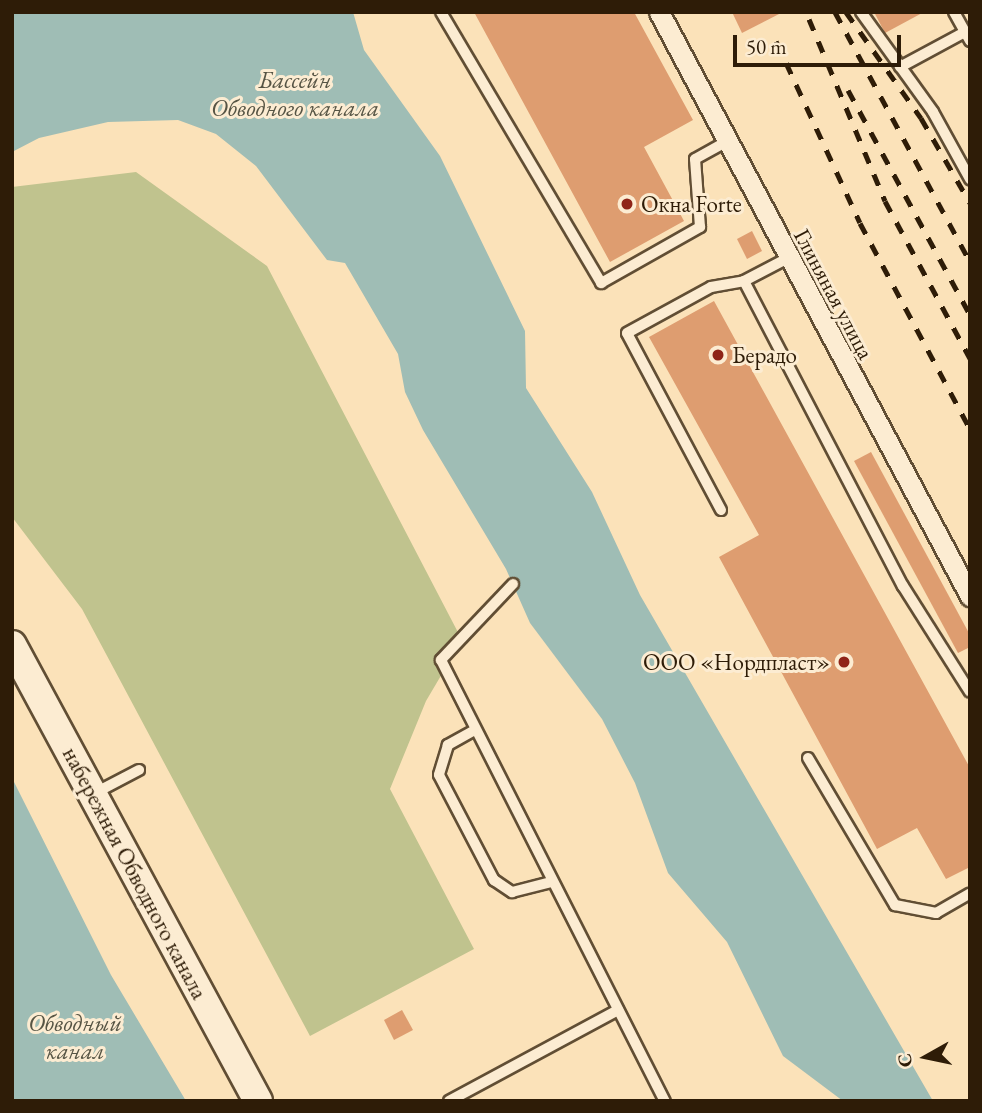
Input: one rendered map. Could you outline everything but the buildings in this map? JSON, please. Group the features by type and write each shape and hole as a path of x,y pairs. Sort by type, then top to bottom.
{"main road":[{"name":"набережная Обводного канала","path":"12,645 258,1101"}],"street":[{"name":"Глиняная улица","path":"659,12 729,140 786,258 970,596"}],"lane":[{"path":"441,12 601,284 701,227 695,159 729,140"},
{"path":"861,12 900,67 970,179"},
{"path":"900,67 967,36 954,12"},
{"path":"720,510 627,333 711,287 744,281 786,258"},
{"path":"744,281 897,574 970,692"},
{"path":"513,584 441,660 473,731 665,1101"},
{"path":"473,731 448,745 439,775 494,880 512,892 551,881"},
{"path":"808,758 895,905 936,913 970,894"},
{"path":"93,794 139,770"},
{"path":"449,1101 618,1010"}],"green space":[{"path":"136,172 267,266 462,640 426,701 390,789 474,949 310,1036 82,609 12,517 12,187"}],"water":[{"name":"Бассейн Обводного канала","path":"12,12 353,12 364,50 440,156 525,331 526,388 592,492 640,595 933,1101 843,1101 783,1056 727,942 668,873 635,783 602,719 530,623 506,569 423,430 405,392 398,354 345,263 327,260 256,166 216,134 178,120 108,122 39,138 12,152"},
{"name":"Обводный канал","path":"12,778 111,975 186,1101 12,1101"}],"railway":[{"path":"835,12 970,262"},
{"path":"846,12 921,118 970,203"},
{"path":"809,19 885,201 970,358"},
{"path":"776,41 860,223 970,429"},
{"path":"848,90 970,315"}],"place":[{"name":"Окна Forte","path":"627,204"},
{"name":"Берадо","path":"718,355"},
{"name":"ООО «Нордпласт»","path":"844,662"}]}
